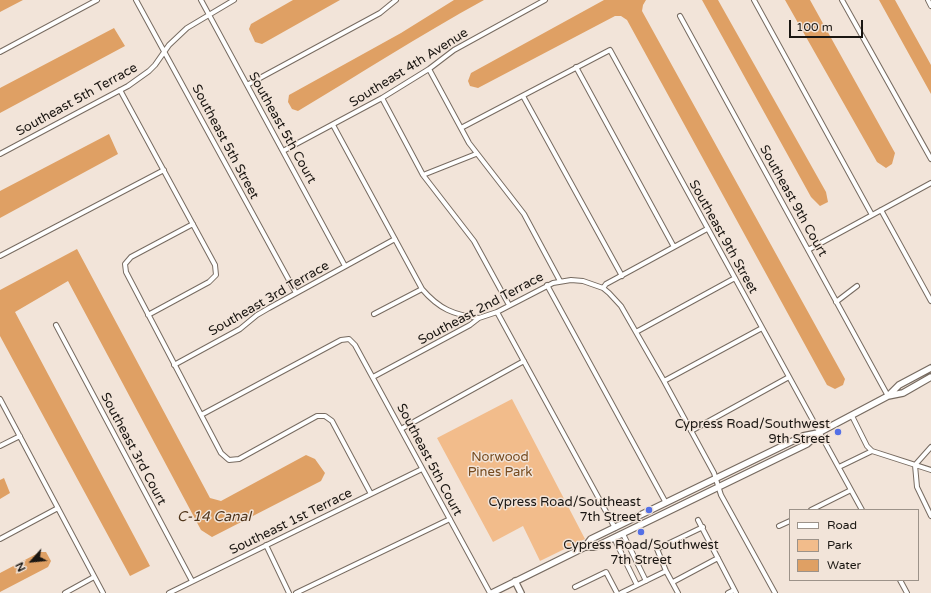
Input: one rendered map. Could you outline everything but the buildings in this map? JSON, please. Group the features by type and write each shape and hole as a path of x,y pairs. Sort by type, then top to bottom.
{"street":[{"path":"0,52 97,0"},
{"name":"Southeast 5th Street","path":"136,0 296,293"},
{"name":"Southeast 5th Court","path":"200,0 345,266"},
{"name":"Southeast 5th Terrace","path":"0,154 120,90 149,71 169,45 187,28 208,14 234,0"},
{"path":"247,85 380,13 396,0"},
{"name":"Southeast 4th Avenue","path":"283,151 382,98 429,69 454,50 545,0"},
{"path":"754,0 872,215"},
{"path":"842,0 931,159"},
{"path":"928,0 931,6"},
{"name":"Southeast 9th Court","path":"680,16 888,396"},
{"name":"Southeast 9th Street","path":"576,67 610,50 861,509"},
{"path":"461,128 576,67 674,247"},
{"path":"429,69 476,154 521,210 560,281"},
{"path":"120,90 215,265 216,275 209,282 148,315"},
{"path":"523,96 622,276"},
{"path":"382,98 423,174 474,241 509,305"},
{"path":"333,125 422,289 430,299 441,307 461,316 479,318"},
{"path":"423,174 476,154"},
{"path":"0,256 164,170"},
{"path":"808,250 931,183"},
{"path":"880,210 931,301"},
{"path":"193,224 131,257 125,264 126,274 221,453 229,460 239,458 317,416 325,416 332,421 371,494"},
{"path":"707,229 606,284 603,288 621,306 664,381 716,479 721,494 775,593"},
{"name":"Southeast 3rd Terrace","path":"174,364 240,329 257,315 395,239"},
{"path":"636,332 735,278"},
{"name":"Southeast 2nd Terrace","path":"373,378 470,325 479,318 497,312 547,285 560,281 583,281 603,288"},
{"path":"547,285 666,503"},
{"path":"836,302 857,286"},
{"path":"374,314 422,289"},
{"path":"497,312 615,528"},
{"name":"Southeast 3rd Court","path":"56,325 192,581"},
{"path":"664,381 762,328"},
{"name":"Southeast 5th Court","path":"201,415 341,340 349,339 355,345 491,593"},
{"path":"401,429 524,361"},
{"path":"585,547 591,539 804,436 820,432 852,416 888,396 899,385 931,368"},
{"path":"691,431 789,377"},
{"path":"888,396 903,393 931,378"},
{"path":"0,399 103,593"},
{"path":"852,416 867,446 872,451 931,470"},
{"path":"491,593 585,547 595,547 623,534 807,444 820,432"},
{"path":"0,446 20,436"},
{"path":"931,447 916,465 917,487 931,516"},
{"path":"839,467 872,451"},
{"name":"Southeast 1st Terrace","path":"169,593 422,469"},
{"path":"813,509 851,490"},
{"path":"0,539 58,508"},
{"path":"296,593 450,519"},
{"path":"698,520 735,591 728,593"},
{"path":"779,526 789,521"},
{"path":"678,593 666,571 657,549 703,527"},
{"path":"623,534 646,581"},
{"path":"614,538 637,585"},
{"path":"266,545 289,593"},
{"path":"672,582 718,558"},
{"path":"621,593 666,571"},
{"path":"575,587 606,572 617,593"},
{"path":"65,593 94,577"},
{"path":"515,581 521,593"},
{"path":"901,581 907,593"}],"green space":[{"name":"Norwood Pines Park","path":"512,399 585,539 540,561 523,526 493,542 437,438"}],"water":[{"path":"0,0 23,0 0,12"},
{"path":"293,0 340,0 262,44 255,42 249,29 251,24"},
{"path":"454,0 484,0 298,111 292,109 288,102 289,95 401,33"},
{"path":"604,0 646,0 642,11 845,379 843,385 835,389 827,385 627,20 621,16 615,16 478,88 470,86 468,81 471,73"},
{"path":"702,0 718,0 826,192 828,202 820,206 811,197"},
{"path":"785,0 810,0 895,153 892,164 886,168 877,162"},
{"path":"879,0 895,0 931,65 931,94"},
{"path":"114,28 125,46 0,113 0,88"},
{"path":"109,134 118,154 0,218 0,191"},
{"name":"C-14 Canal","path":"77,249 210,498 221,501 306,455 315,459 325,473 321,481 212,537 201,530 68,281 15,312 150,566 130,576 0,336 0,290"},
{"path":"4,478 10,493 0,499 0,480"},
{"path":"40,552 46,552 51,561 48,567 0,592 0,573"}],"place":[{"name":"Cypress Road/Southwest 9th Street","path":"838,432"},
{"name":"Cypress Road/Southeast 7th Street","path":"649,510"},
{"name":"Cypress Road/Southwest 7th Street","path":"641,532"}]}
